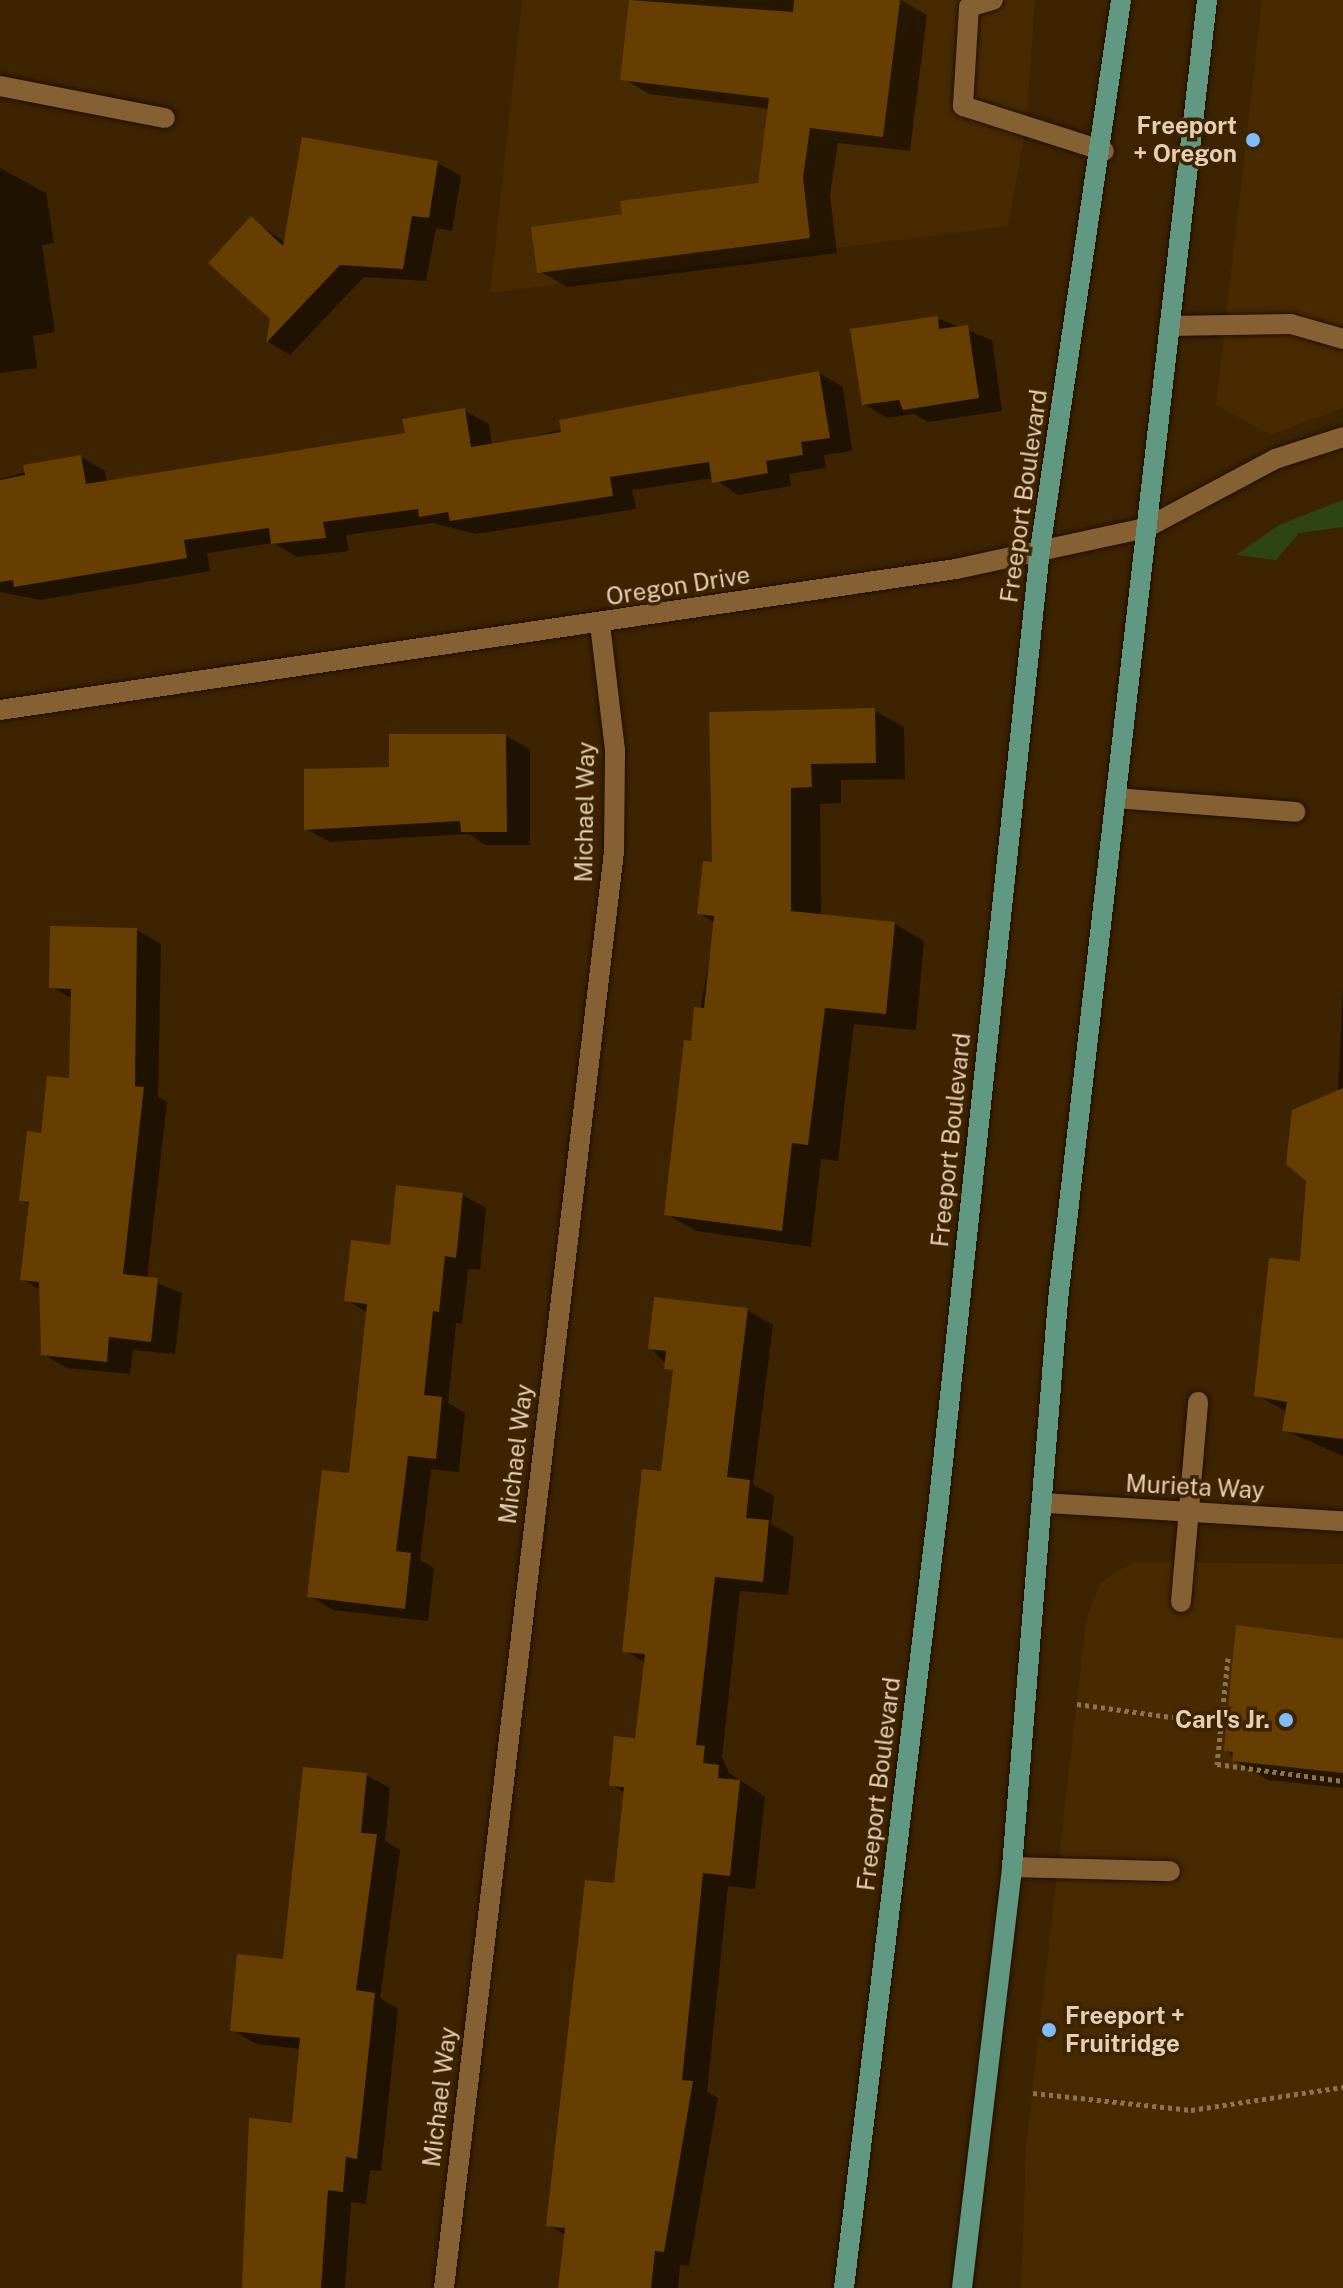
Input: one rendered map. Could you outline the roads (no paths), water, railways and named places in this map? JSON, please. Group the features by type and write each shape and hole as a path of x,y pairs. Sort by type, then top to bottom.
{"main road":[{"name":"Freeport Boulevard","path":"844,2288 938,1509 1040,550 1104,151 1121,0"},
{"path":"962,2288 1012,1867 1045,1503 1058,1300 1207,0"}],"street":[{"path":"993,0 969,7 963,106 1104,151"},
{"path":"0,86 165,118"},
{"path":"1169,326 1291,324 1343,339"},
{"name":"Oregon Drive","path":"0,710 600,625 1040,550 1146,528 1275,459 1343,437"},
{"name":"Michael Way","path":"444,2288 614,851 615,750 600,625"},
{"path":"1115,798 1295,812"},
{"path":"1181,1602 1185,1512 1198,1402"},
{"name":"Murieta Way","path":"1045,1503 1343,1521"},
{"path":"1012,1867 1170,1871"}],"place":[{"name":"Freeport + Oregon","path":"1253,140"},
{"name":"Carl's Jr.","path":"1286,1720"},
{"name":"Freeport + Fruitridge","path":"1049,2030"}]}
